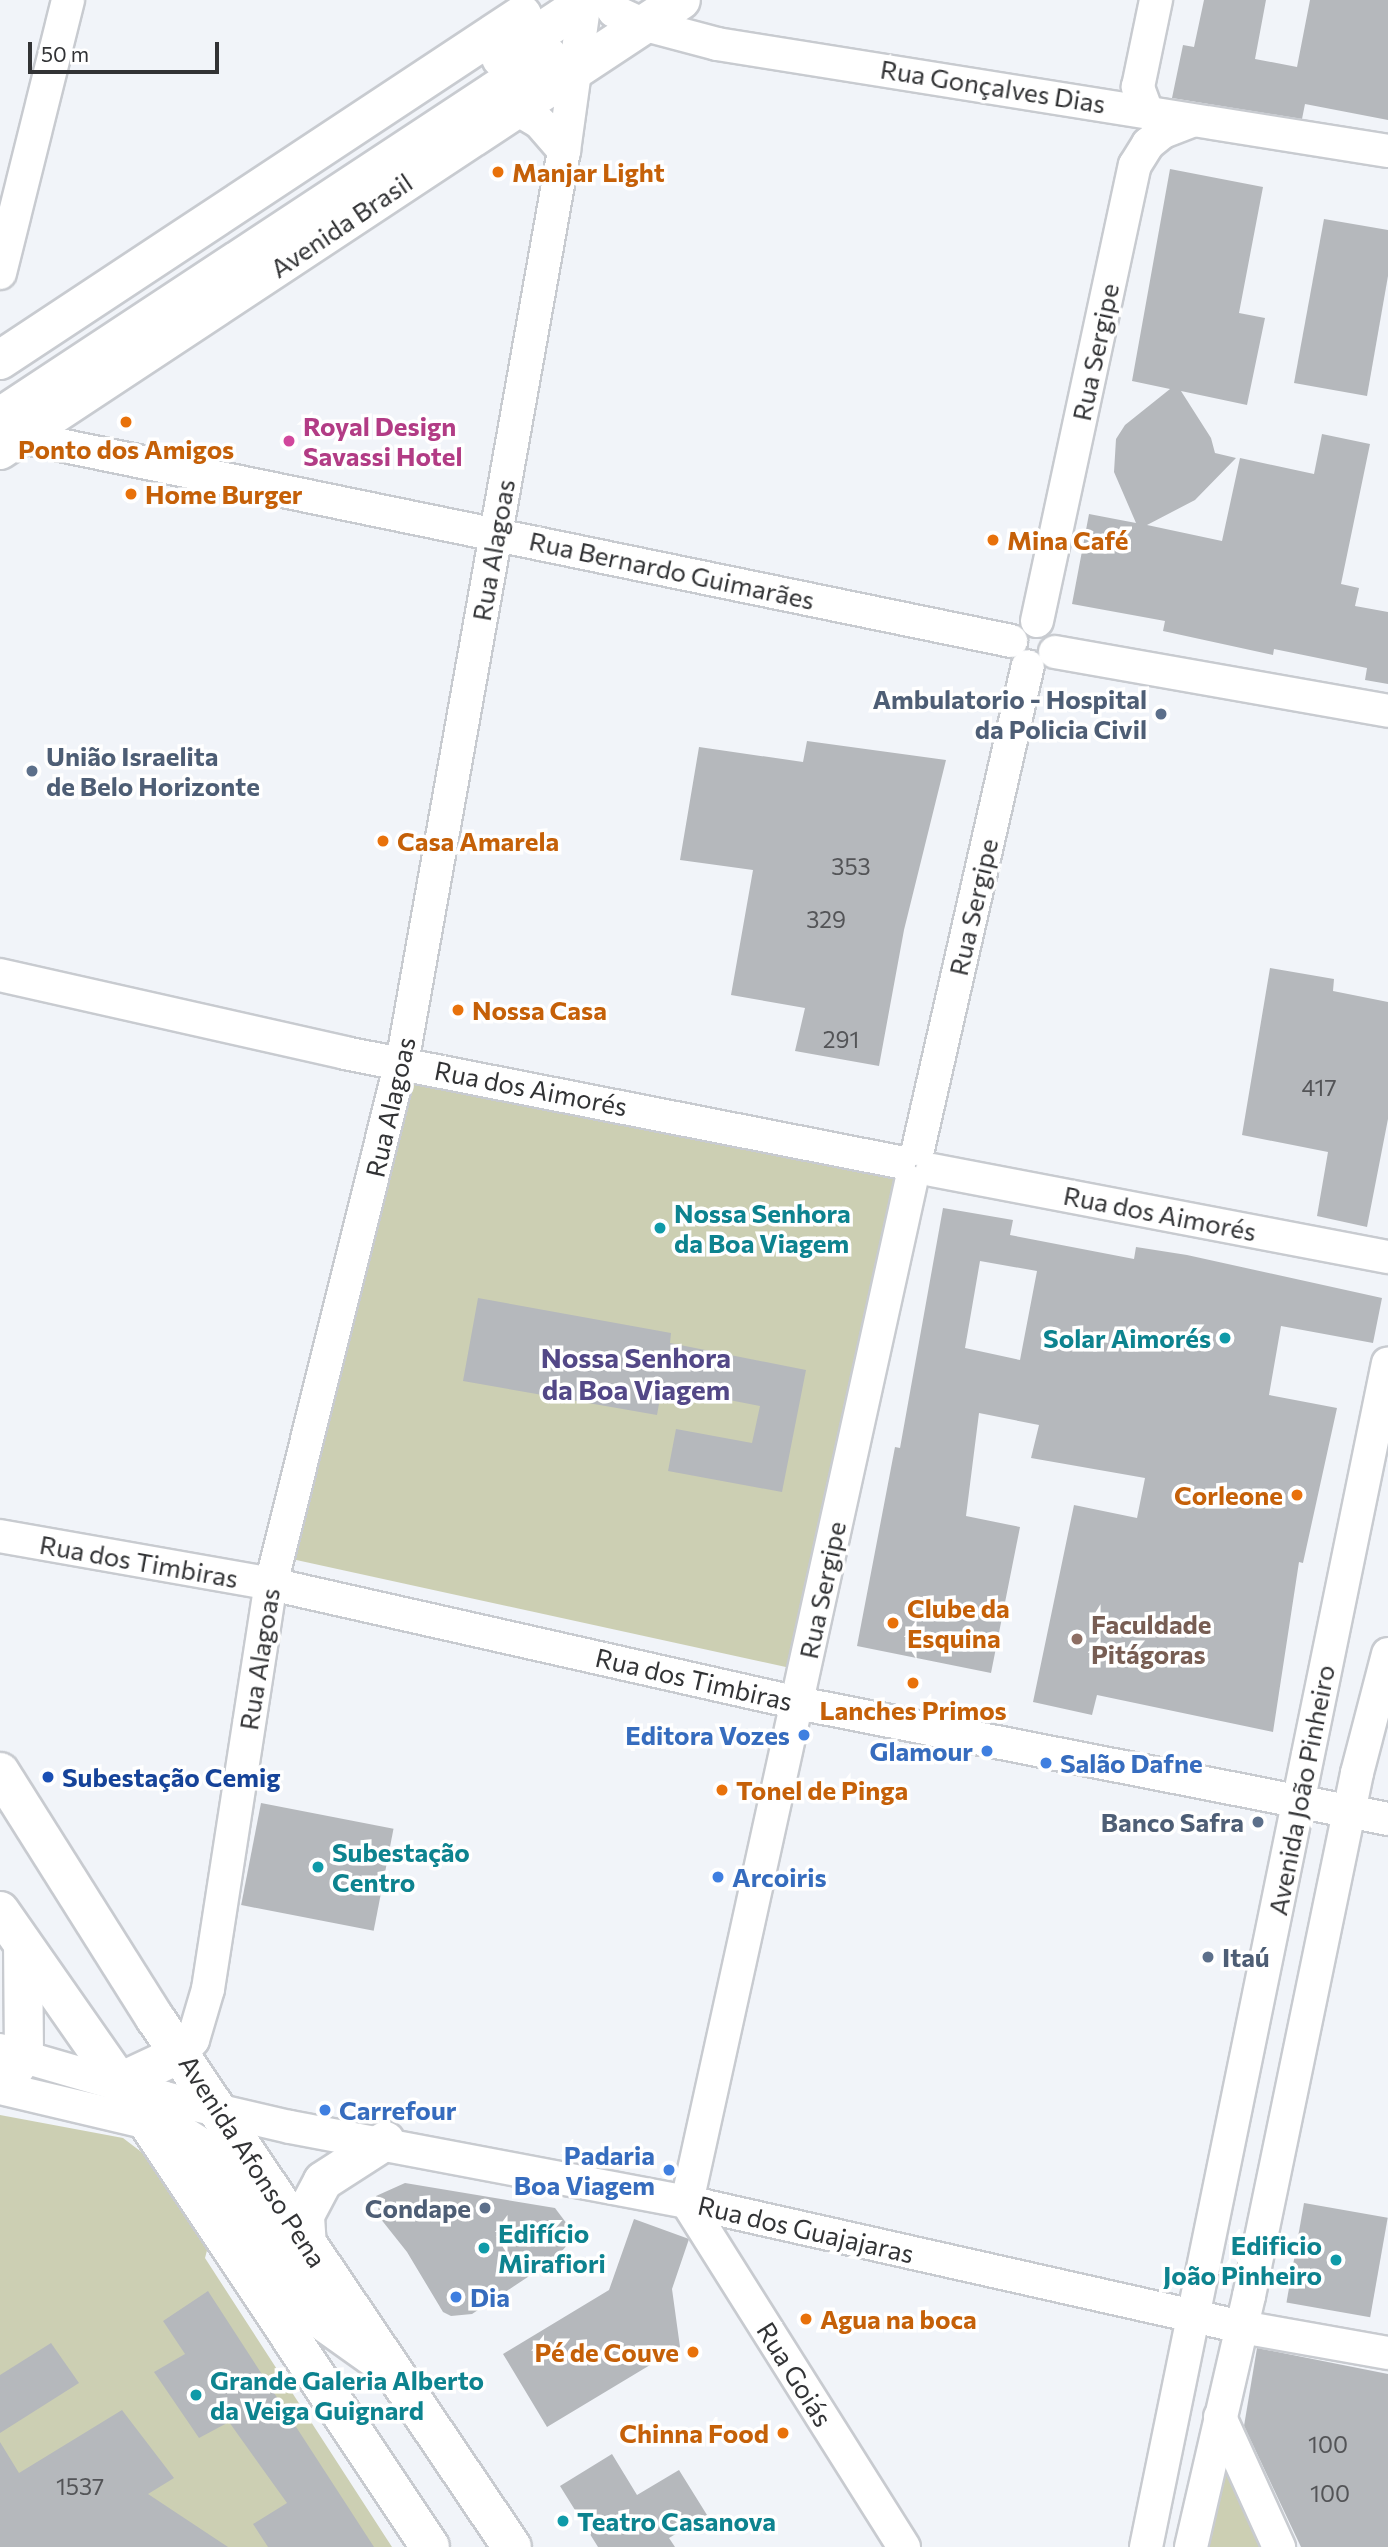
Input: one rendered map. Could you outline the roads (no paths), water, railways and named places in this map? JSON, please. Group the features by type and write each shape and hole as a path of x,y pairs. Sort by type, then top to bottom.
{"main road":[{"name":"Avenida Brasil","path":"0,390 601,16 681,0"},
{"path":"0,360 527,3"},
{"name":"Avenida Brasil","path":"7,435 74,402 517,109 601,16"},
{"name":"Avenida Brasil","path":"7,435 601,16"},
{"name":"Avenida Afonso Pena","path":"0,1772 307,2246 401,2377 512,2547"},
{"path":"0,1912 148,2123 430,2547"},
{"path":"8,2062 23,1946"},
{"path":"118,2083 182,2053"},
{"path":"148,2123 175,2131 210,2153 320,2319 401,2377"},
{"path":"307,2246 305,2215 323,2181 385,2141"}],"street":[{"path":"0,274 68,0"},
{"path":"1147,111 1138,87 1156,0"},
{"name":"Rua Gonçalves Dias","path":"601,16 718,44 1388,150"},
{"name":"Rua Alagoas","path":"182,2053 193,2040 208,1989 271,1584 401,1063 564,151 601,16"},
{"name":"Rua Sergipe","path":"1101,103 1124,125 1135,164"},
{"path":"517,109 540,123 564,151"},
{"name":"Rua Sergipe","path":"687,2202 1031,653 1020,626 1038,621 1135,164 1148,144 1163,132 1192,121"},
{"path":"74,402 86,448"},
{"name":"Rua Bernardo Guimarães","path":"7,435 86,448 496,534 1031,653 1388,711"},
{"name":"Rua dos Aimorés","path":"0,975 401,1063 1388,1257"},
{"name":"Avenida João Pinheiro","path":"1146,2547 1196,2317 1388,1363"},
{"name":"Rua dos Timbiras","path":"0,1536 271,1584 798,1703 1388,1819"},
{"name":"Avenida João Pinheiro","path":"1194,2532 1242,2327 1349,1811 1388,1654"},
{"name":"Rua dos Guajajaras","path":"8,2062 118,2083 222,2111 687,2202 1242,2327 1388,2353"},
{"path":"0,2088 148,2123"},
{"name":"Rua Goiás","path":"687,2202 904,2547"},
{"path":"1220,2417 1279,2547"},
{"path":"1194,2532 1211,2547"}],"place":[{"name":"Manjar Light","path":"498,172"},
{"name":"Ponto dos Amigos","path":"126,422"},
{"name":"Royal Design Savassi Hotel","path":"289,441"},
{"name":"Home Burger","path":"131,494"},
{"name":"Mina Café","path":"993,540"},
{"name":"Ambulatorio - Hospital da Policia Civil","path":"1161,714"},
{"name":"União Israelita de Belo Horizonte","path":"32,771"},
{"name":"Casa Amarela","path":"383,841"},
{"name":"Nossa Casa","path":"458,1010"},
{"name":"Nossa Senhora da Boa Viagem","path":"660,1228"},
{"name":"Solar Aimorés","path":"1225,1338"},
{"name":"Corleone","path":"1297,1495"},
{"name":"Clube da Esquina","path":"893,1623"},
{"name":"Faculdade Pitágoras","path":"1077,1639"},
{"name":"Lanches Primos","path":"913,1683"},
{"name":"Editora Vozes","path":"804,1735"},
{"name":"Glamour","path":"987,1751"},
{"name":"Salão Dafne","path":"1046,1763"},
{"name":"Subestação Cemig","path":"48,1777"},
{"name":"Tonel de Pinga","path":"722,1790"},
{"name":"Banco Safra","path":"1258,1822"},
{"name":"Subestação Centro","path":"318,1867"},
{"name":"Arcoiris","path":"718,1877"},
{"name":"Itaú","path":"1208,1957"},
{"name":"Carrefour","path":"325,2110"},
{"name":"Padaria Boa Viagem","path":"669,2170"},
{"name":"Condape","path":"485,2208"},
{"name":"Edifício Mirafiori","path":"484,2248"},
{"name":"Edificio João Pinheiro","path":"1336,2260"},
{"name":"Dia","path":"456,2297"},
{"name":"Agua na boca","path":"806,2319"},
{"name":"Pé de Couve","path":"693,2352"},
{"name":"Grande Galeria Alberto da Veiga Guignard","path":"196,2395"},
{"name":"Chinna Food","path":"783,2433"},
{"name":"Teatro Casanova","path":"563,2521"}],"district":[{"name":"Nossa Senhora da Boa Viagem","path":"636,1373"}]}
